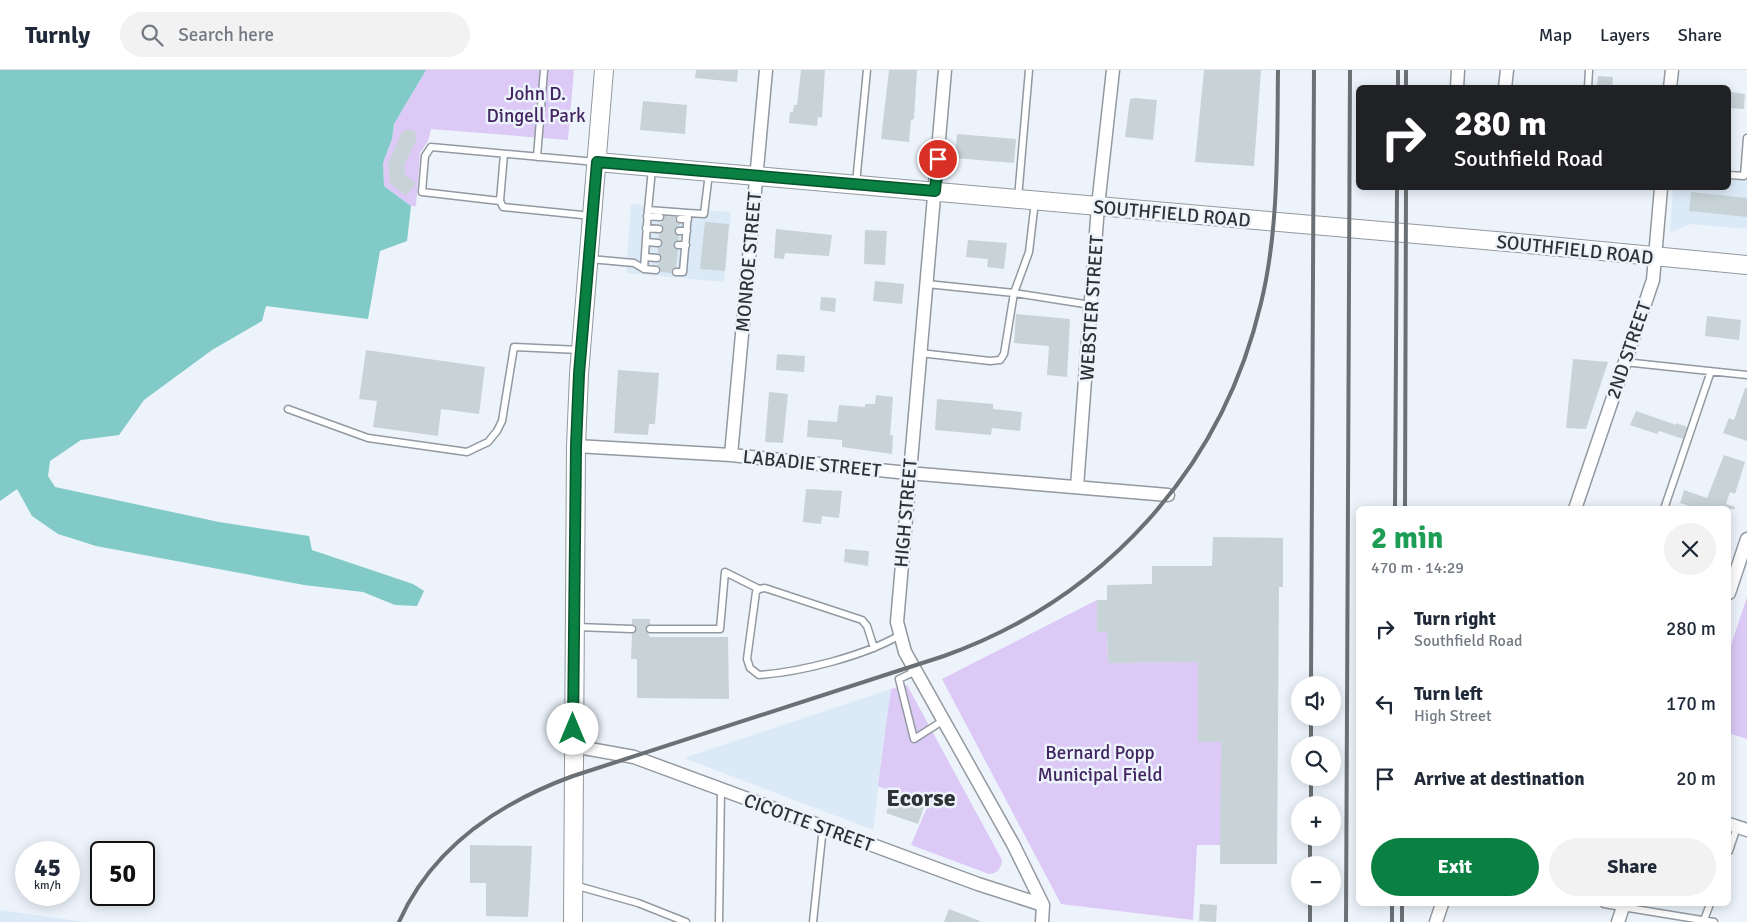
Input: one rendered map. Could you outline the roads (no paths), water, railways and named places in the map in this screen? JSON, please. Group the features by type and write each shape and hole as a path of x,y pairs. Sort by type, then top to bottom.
{"main road":[{"path":"572,922 576,446 581,350 604,70"},
{"name":"SOUTHFIELD ROAD","path":"597,162 1515,242 1747,265"}],"street":[{"name":"MONROE STREET","path":"731,455 766,70"},
{"name":"HIGH STREET","path":"946,70 897,611 900,635 905,652 1013,844 1043,905 1042,922"},
{"name":"WEBSTER STREET","path":"1077,487 1098,206 1113,70"},
{"path":"1457,85 1458,70"},
{"path":"1505,85 1507,70"},
{"path":"1670,85 1672,70"},
{"name":"2ND STREET","path":"1576,506 1653,280 1661,190"},
{"name":"LABADIE STREET","path":"576,446 731,455 908,473 1168,495"},
{"path":"1731,587 1747,539"},
{"name":"CICOTTE STREET","path":"573,746 634,757 978,884 1043,905"},
{"path":"1436,922 1441,906"},
{"path":"1618,922 1624,906"}],"lane":[{"path":"537,157 544,70"},
{"path":"856,184 867,70"},
{"path":"1018,198 1029,70"},
{"path":"1588,85 1589,70"},
{"path":"1731,175 1745,176 1747,138"},
{"path":"500,201 422,192 425,156 431,147 597,162"},
{"path":"504,154 500,201 503,207 593,216"},
{"path":"644,269 652,167"},
{"path":"648,213 688,216 704,214 709,172"},
{"path":"920,353 990,361 1000,360 1004,354 1014,293 1029,252 1036,200"},
{"path":"648,213 660,217"},
{"path":"680,219 688,216"},
{"path":"676,272 683,272 680,259 686,246 688,216"},
{"path":"646,228 659,229"},
{"path":"679,231 687,231"},
{"path":"646,242 658,243"},
{"path":"678,245 686,246"},
{"path":"645,256 657,258"},
{"path":"589,259 634,263 644,269 656,270"},
{"path":"927,284 1014,293 1091,304"},
{"path":"288,409 368,438 467,452 488,442 497,432 502,421 514,347 581,350"},
{"path":"1624,362 1747,375"},
{"path":"1665,506 1711,371"},
{"path":"650,629 720,629 725,572 759,589 764,588 862,620 867,626 874,648"},
{"path":"759,589 756,592 747,659 754,673 767,675 814,666 874,648 900,635"},
{"path":"573,627 632,628"},
{"path":"916,671 899,678 914,739 944,720"},
{"path":"719,922 721,789"},
{"path":"813,922 822,826"},
{"path":"1731,846 1738,827"},
{"path":"572,885 638,903 686,922"},
{"path":"1629,906 1714,922"},
{"path":"1704,920 1709,906"}],"railway":[{"path":"399,922 413,896 449,850 471,831 519,800 573,776 944,656 1002,631 1056,600 1104,563 1148,520 1186,473 1218,420 1243,363 1261,303 1271,246 1276,188 1278,70"},
{"path":"1311,676 1314,70"},
{"path":"1346,922 1350,70"},
{"path":"1398,70 1398,85"},
{"path":"1406,70 1406,85"},
{"path":"1395,506 1397,190"},
{"path":"1405,506 1406,190"},
{"path":"1311,726 1311,736"},
{"path":"1311,786 1311,796"},
{"path":"1310,846 1310,856"},
{"path":"1310,906 1310,922"},
{"path":"1392,906 1392,922"},
{"path":"1402,906 1402,922"}],"district":[{"name":"Ecorse","path":"921,798"}],"park label":[{"name":"John D. Dingell Park","path":"536,104"},
{"name":"Bernard Popp Municipal Field","path":"1100,763"}]}
